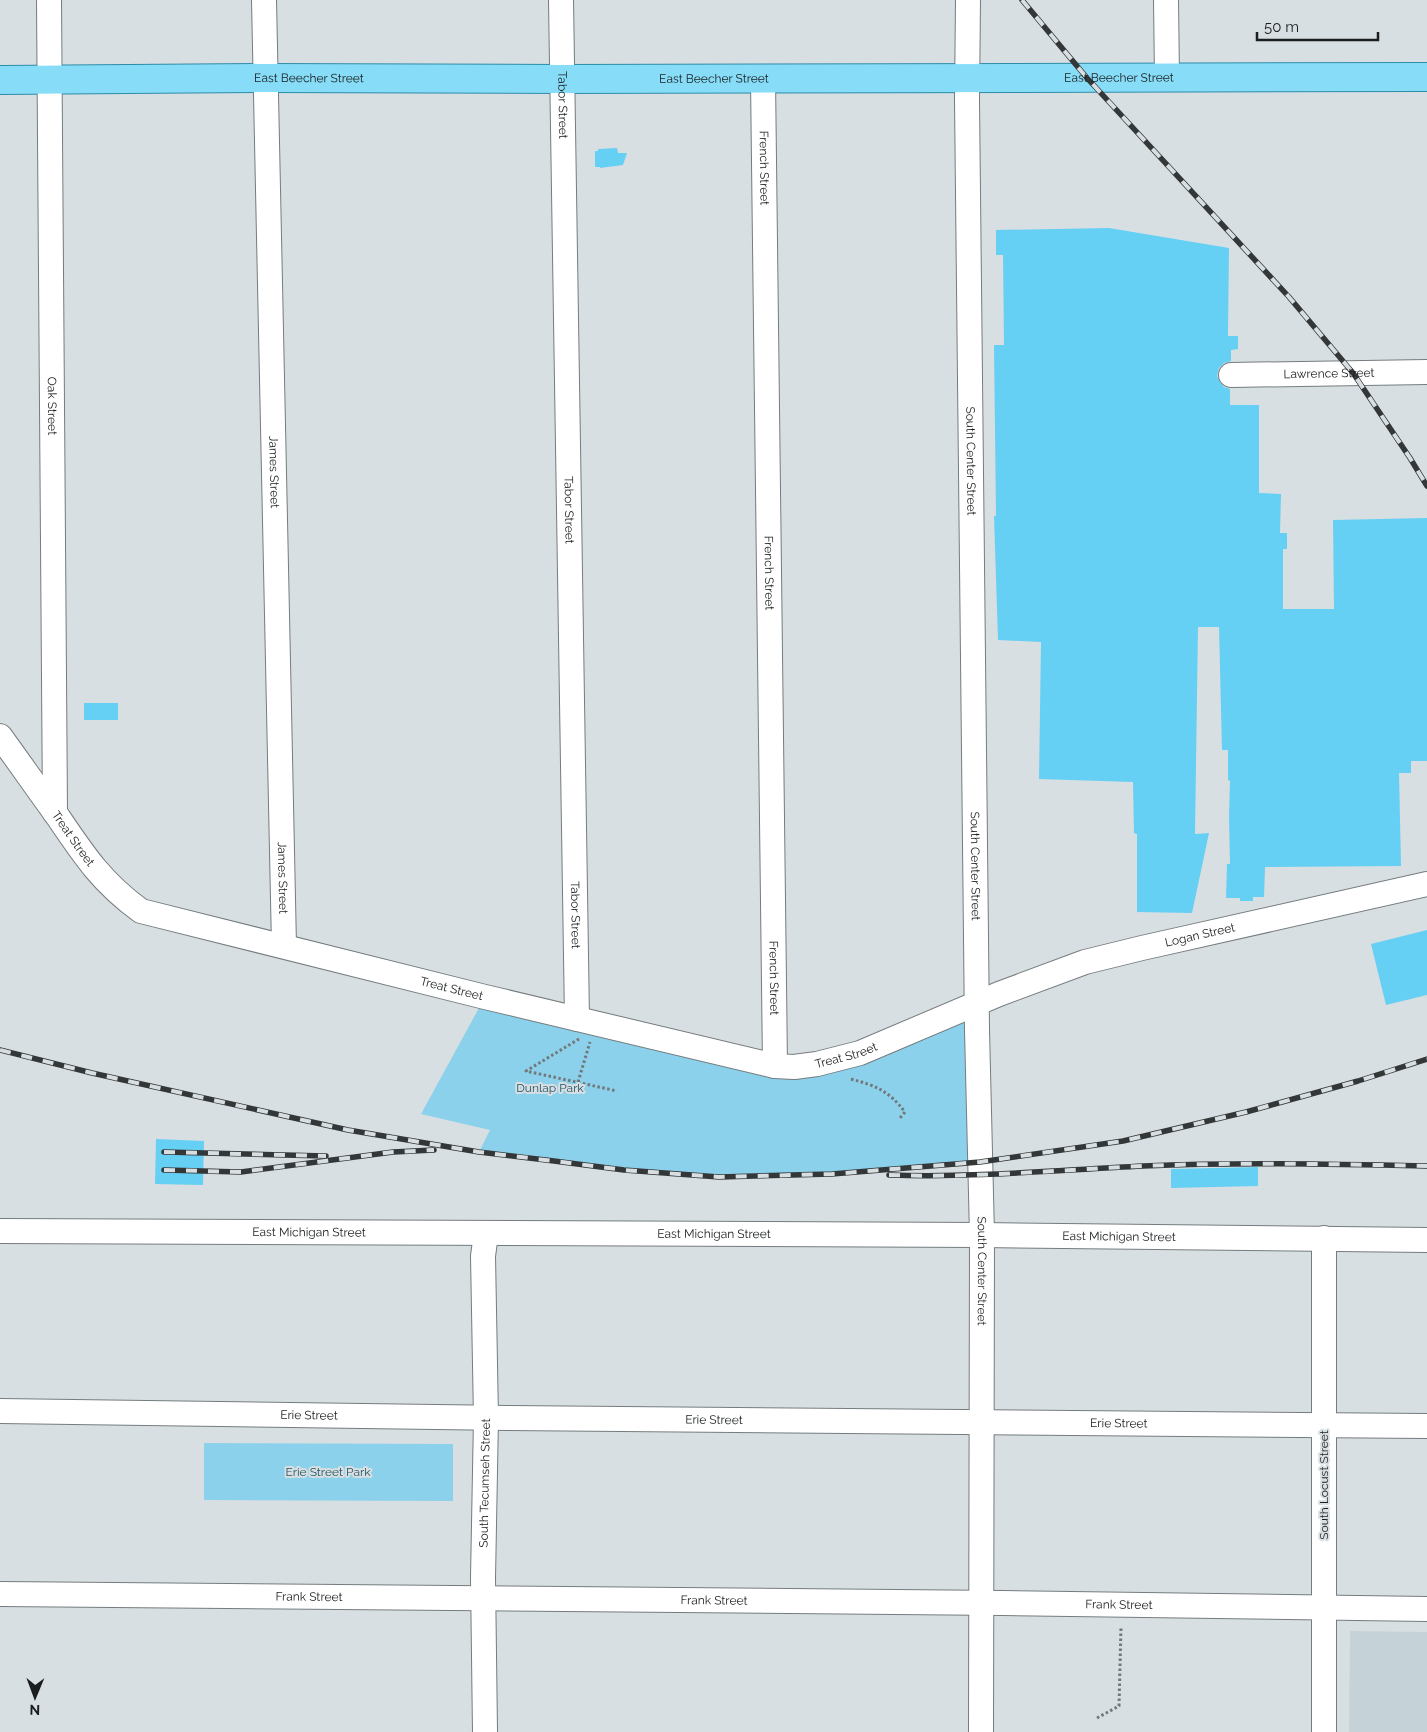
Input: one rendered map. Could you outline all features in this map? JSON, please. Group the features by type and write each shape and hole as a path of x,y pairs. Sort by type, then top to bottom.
{"main road":[{"name":"East Beecher Street","path":"0,80 1427,77"}],"street":[{"name":"Oak Street","path":"49,0 55,813"},
{"name":"James Street","path":"264,0 284,946"},
{"name":"Tabor Street","path":"561,0 578,1029"},
{"name":"South Center Street","path":"968,0 967,78 982,1236 981,1732"},
{"path":"1166,0 1167,78"},
{"name":"French Street","path":"763,79 775,1066"},
{"name":"Lawrence Street","path":"1231,375 1427,372"},
{"name":"Treat Street","path":"0,736 103,879 141,912 284,946 578,1029 775,1066 794,1067 817,1064 860,1053 978,1003"},
{"name":"Logan Street","path":"978,1003 1037,979 1095,960 1427,884"},
{"name":"East Michigan Street","path":"0,1231 1427,1240"},
{"name":"South Tecumseh Street","path":"485,1732 486,1418 484,1256 486,1234"},
{"name":"South Locust Street","path":"1324,1238 1324,1732"},
{"name":"Erie Street","path":"0,1412 1427,1426"},
{"name":"Frank Street","path":"0,1594 1427,1609"}],"path":[{"path":"578,1029 526,1071 617,1091"},
{"path":"578,1082 590,1042"},
{"path":"851,1078 874,1086 894,1098 905,1112 900,1118"},
{"path":"1097,1718 1119,1706 1121,1627"}],"shaded area":[{"path":"1350,1631 1427,1632 1427,1732 1349,1732"}],"green space":[{"name":"Dunlap Park","path":"485,997 794,1067 978,1003 980,1162 832,1174 719,1177 624,1170 479,1152 490,1130 421,1114"},
{"name":"Erie Street Park","path":"204,1443 453,1444 453,1501 204,1500"}],"building":[{"path":"617,148 618,153 627,153 623,165 595,167 595,151 598,151 598,149"},
{"path":"1109,228 1229,248 1228,336 1238,336 1238,349 1231,350 1231,361 1224,363 1219,368 1217,376 1224,387 1230,389 1230,405 1259,405 1259,493 1281,494 1280,533 1287,533 1287,549 1283,549 1283,609 1334,609 1333,520 1427,518 1427,761 1411,761 1411,773 1399,773 1401,866 1265,867 1264,897 1253,897 1253,901 1240,901 1240,898 1226,898 1227,864 1230,864 1230,781 1228,780 1228,750 1222,750 1219,627 1198,627 1195,834 1209,833 1192,913 1137,912 1137,834 1134,833 1133,782 1039,779 1041,642 998,640 994,516 996,516 994,345 1004,345 1003,255 996,255 996,230"},
{"path":"84,703 118,703 118,720 84,720"},
{"path":"1427,930 1427,995 1386,1005 1371,944"},
{"path":"156,1139 204,1141 203,1185 155,1184"},
{"path":"1258,1167 1258,1186 1171,1188 1171,1169"}],"railway":[{"path":"1022,0 1087,78 1289,297 1353,373 1427,486"},
{"path":"0,1050 92,1073 348,1130 479,1152 624,1170 719,1177 832,1174 980,1162 1123,1141 1246,1112 1358,1081 1427,1059"},
{"path":"164,1170 241,1172 393,1152 434,1150"},
{"path":"164,1152 326,1156"},
{"path":"889,1175 984,1175 1214,1164 1427,1166"}]}
